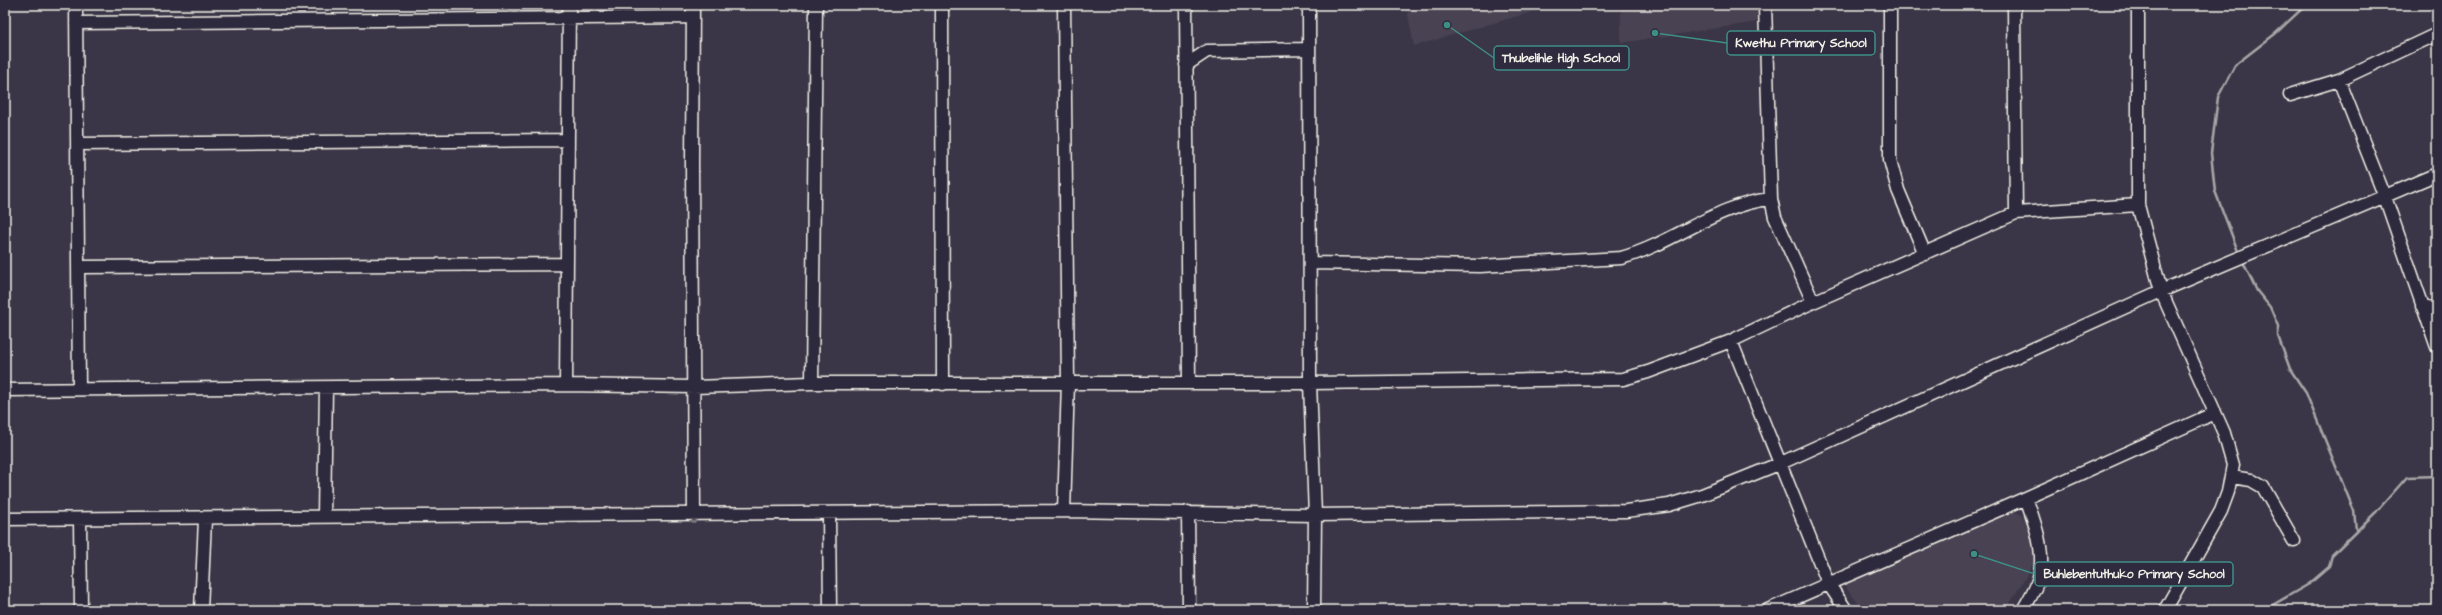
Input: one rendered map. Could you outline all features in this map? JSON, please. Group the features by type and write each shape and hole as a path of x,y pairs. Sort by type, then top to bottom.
{"street":[{"path":"76,5 79,389"},
{"path":"812,383 816,5"},
{"path":"942,5 943,384"},
{"path":"1064,5 1068,382 1064,510"},
{"path":"1186,5 1189,383"},
{"path":"1309,5 1311,263 1310,383 1315,515 1314,610"},
{"path":"1765,5 1771,199 1775,217 1813,302"},
{"path":"1890,5 1890,160 1898,190 1925,254"},
{"path":"2014,5 2016,213"},
{"path":"2138,5 2138,205 2161,290 2230,450 2233,465 2232,477 2221,511 2165,610"},
{"path":"76,23 569,11 693,11 692,163 694,514"},
{"path":"566,385 569,11"},
{"path":"2290,96 2339,80 2437,34"},
{"path":"1186,65 1207,51 1309,49"},
{"path":"2339,80 2384,197 2437,348"},
{"path":"77,144 568,140"},
{"path":"5,519 205,519 829,514 1064,510 1315,515 1626,512 1669,505 1702,495 1781,463 2161,290 2437,174"},
{"path":"1311,263 1480,266 1620,258 1642,251 1731,209 1754,200 1771,199"},
{"path":"5,390 566,385 694,387 812,383 1310,383 1623,379 1648,372 1731,341 1813,302 2016,213 2138,205"},
{"path":"78,267 566,264"},
{"path":"2422,306 2437,309"},
{"path":"1731,341 1781,463 1828,584 1846,610"},
{"path":"324,517 326,388"},
{"path":"1768,610 2026,498 2214,413"},
{"path":"2232,477 2251,480 2263,487 2294,541"},
{"path":"2023,610 2040,575 2041,561 2026,498"},
{"path":"1188,512 1189,610"},
{"path":"829,514 830,610"},
{"path":"80,519 81,610"},
{"path":"201,610 205,519"}],"shaded area":[{"path":"1406,5 1556,5 1414,46"},
{"path":"1621,5 1758,5 1757,22 1621,43"},
{"path":"2011,510 2022,515 2036,547 2035,561 2006,610 1864,610 1847,589 1847,583"}],"waterway":[{"path":"2239,254 2215,191 2211,153 2218,97 2235,65 2275,34 2306,5"},
{"path":"2242,260 2257,291 2270,307 2278,326 2278,336 2290,369 2306,393 2354,511 2356,530"},
{"path":"2264,610 2309,584 2329,567 2332,555 2377,511 2407,477 2437,476"}],"place":[{"name":"Thubelihle High School","path":"1447,25"},
{"name":"Kwethu Primary School","path":"1655,33"},
{"name":"Buhlebentuthuko Primary School","path":"1974,554"}]}
